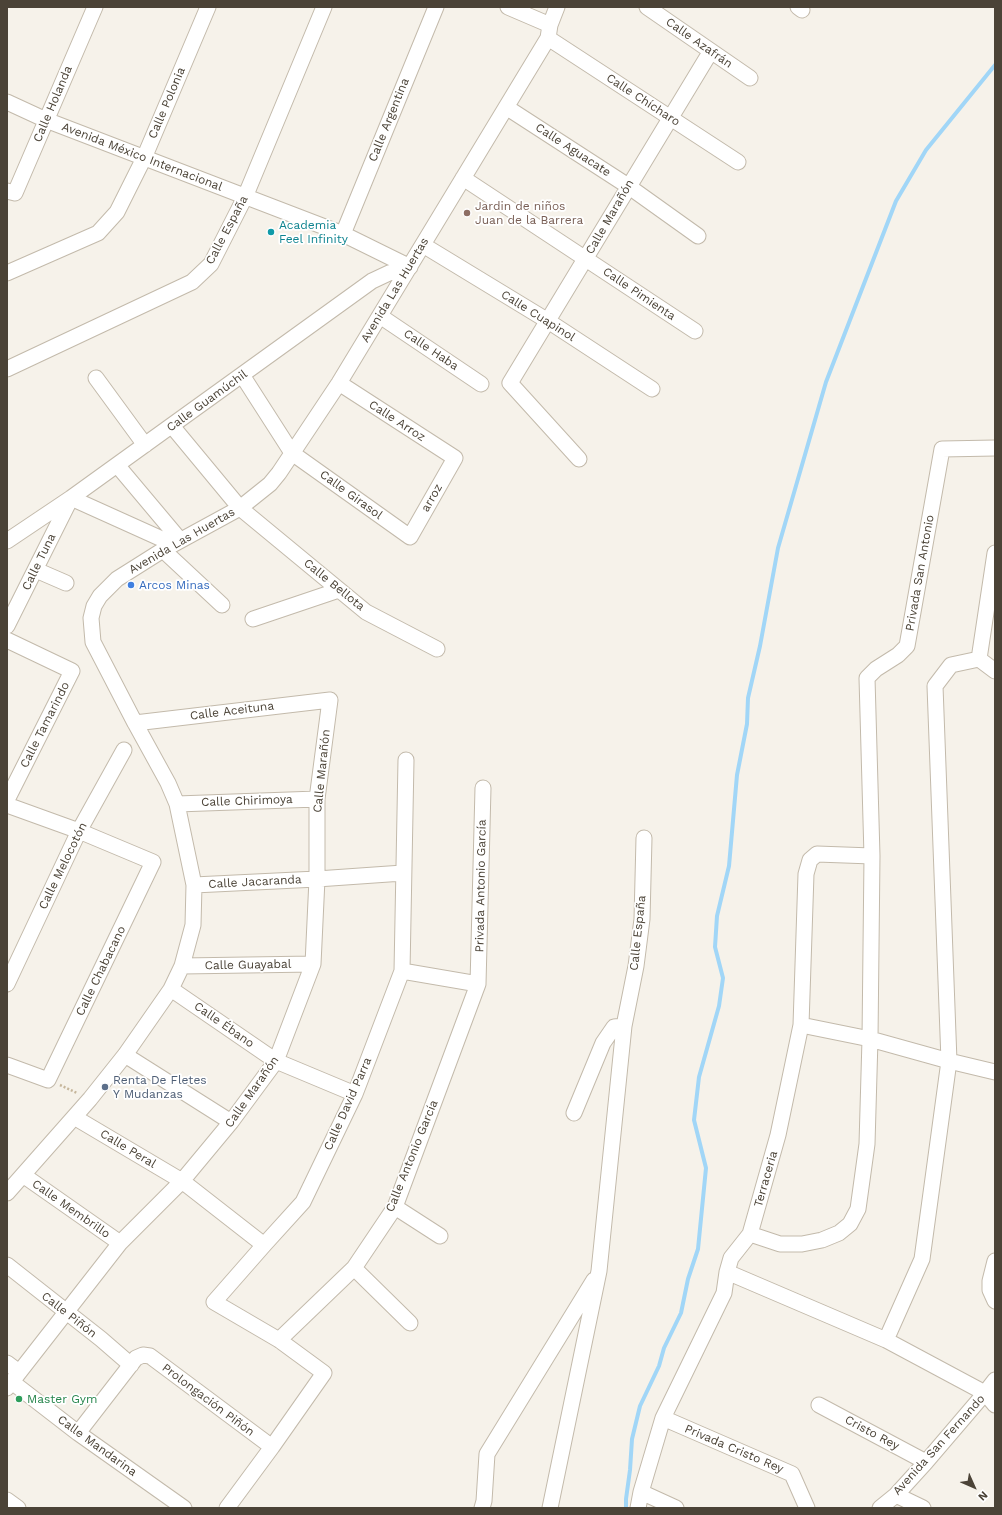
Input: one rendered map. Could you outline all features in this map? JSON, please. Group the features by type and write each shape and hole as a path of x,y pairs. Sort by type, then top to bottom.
{"street":[{"name":"Calle Holanda","path":"7,191 15,193 95,7"},
{"name":"Calle Polonia","path":"7,273 98,233 117,212 144,158 208,7"},
{"name":"Calle España","path":"7,369 192,282 211,264 245,197 324,7"},
{"name":"Calle Argentina","path":"343,234 436,7"},
{"name":"Calle Chícharo","path":"508,7 549,31 670,118 738,162"},
{"name":"Avenida Las Huertas","path":"7,1193 90,1099 125,1055 172,989 182,966 193,925 194,885 177,804 168,783 93,642 91,631 94,606 100,596 117,579 172,545 240,508 270,484 339,383 464,178 549,31 557,7"},
{"name":"Calle Azafrán","path":"647,7 750,78"},
{"name":"Calle Marañón","path":"579,460 510,382 711,51"},
{"name":"Avenida México Internacional","path":"7,102 46,120 343,234 410,267"},
{"name":"Calle Aguacate","path":"506,107 628,186 698,236"},
{"name":"Calle Pimienta","path":"464,178 695,331"},
{"name":"Calle Cuapinol","path":"423,245 548,321 652,389"},
{"name":"Calle Guamúchil","path":"7,541 71,498 372,281 389,272 410,267"},
{"name":"Calle Haba","path":"380,316 481,384"},
{"path":"242,375 292,453"},
{"path":"96,378 145,445"},
{"name":"Calle Arroz","path":"339,383 455,458"},
{"name":"Calle Bellota","path":"172,426 240,508 366,612 437,649"},
{"name":"Privada San Antonio","path":"872,856 867,678 876,669 898,655 907,646 942,449 995,448"},
{"name":"Calle Girasol","path":"292,453 410,537"},
{"name":"arroz","path":"410,537 455,458"},
{"path":"117,465 172,545 222,605"},
{"path":"71,498 172,545"},
{"name":"Calle Tuna","path":"7,626 71,498"},
{"path":"980,659 995,553"},
{"path":"36,570 66,583"},
{"path":"253,619 339,590"},
{"name":"Calle Tamarindo","path":"7,640 72,672 7,800"},
{"path":"980,659 995,671"},
{"path":"886,1340 922,1259 949,1061 935,686 951,665 980,659"},
{"name":"Calle Marañón","path":"13,1380 120,1243 182,1181 231,1122 276,1061 313,964 317,879 317,799 330,700"},
{"name":"Calle Aceituna","path":"135,723 330,700"},
{"name":"Calle Melocotón","path":"7,984 79,831 124,750"},
{"name":"Calle David Parra","path":"279,1340 214,1302 264,1244 303,1202 355,1094 402,971 406,760"},
{"name":"Privada Antonio García","path":"478,984 483,788"},
{"name":"Calle Chirimoya","path":"177,804 317,799"},
{"path":"7,805 79,831"},
{"name":"Calle Chabacano","path":"48,1080 153,862 79,831"},
{"name":"Calle España","path":"550,1508 600,1271 624,1026 636,966 642,919 644,838"},
{"name":"Terraceria","path":"638,1508 641,1492 663,1418 724,1293 731,1258 750,1234 778,1135 802,1025 806,874 810,860 817,854 872,856"},
{"path":"750,1234 780,1244 802,1244 822,1240 839,1233 850,1224 858,1209 867,1144 872,856"},
{"name":"Calle Jacaranda","path":"194,885 403,873"},
{"name":"Calle Guayabal","path":"182,966 313,964"},
{"path":"402,971 478,984"},
{"name":"Calle Antonio García","path":"279,1340 354,1268 395,1207 478,984"},
{"name":"Calle Ébano","path":"172,989 276,1061 355,1094"},
{"path":"802,1025 870,1039 995,1072"},
{"path":"574,1114 603,1043 614,1027 624,1026"},
{"path":"125,1055 231,1122"},
{"path":"7,1065 48,1080"},
{"name":"Calle Peral","path":"74,1117 182,1181 264,1244"},
{"name":"Calle Membrillo","path":"23,1175 120,1243"},
{"path":"395,1207 440,1236"},
{"path":"995,1261 990,1281 990,1290 995,1300"},
{"name":"Calle Piñón","path":"7,1265 101,1339 131,1365"},
{"path":"354,1268 410,1323"},
{"path":"482,1508 484,1501 487,1454 600,1271"},
{"path":"727,1272 886,1340 990,1399"},
{"path":"227,1508 272,1448 324,1373 279,1340"},
{"name":"Prolongación Piñón","path":"131,1365 136,1358 143,1355 150,1356 272,1448"},
{"name":"Calle Mandarina","path":"7,1363 13,1380 78,1433 184,1508"},
{"path":"78,1433 131,1365"},
{"name":"Avenida San Fernando","path":"880,1508 896,1495 926,1462 990,1399 995,1380"},
{"name":"Cristo Rey","path":"819,1405 926,1462"},
{"name":"Privada Cristo Rey","path":"663,1418 792,1474 807,1508"},
{"path":"641,1492 676,1508"},
{"path":"896,1495 923,1508"},
{"path":"7,1500 18,1508"}],"path":[{"path":"48,1080 90,1099"}],"waterway":[{"path":"626,1508 632,1439 640,1406 659,1366 664,1348 681,1313 688,1279 698,1249 706,1168 694,1120 699,1077 719,1006 723,978 715,947 717,916 729,866 737,775 747,724 748,698 760,646 778,548 826,382 896,201 926,150 995,65"}],"place":[{"name":"Jardin de niños Juan de la Barrera","path":"467,213"},
{"name":"Academia Feel Infinity","path":"271,232"},
{"name":"Arcos Minas","path":"131,585"},
{"name":"Renta De Fletes Y Mudanzas","path":"105,1087"},
{"name":"Master Gym","path":"19,1399"}]}
